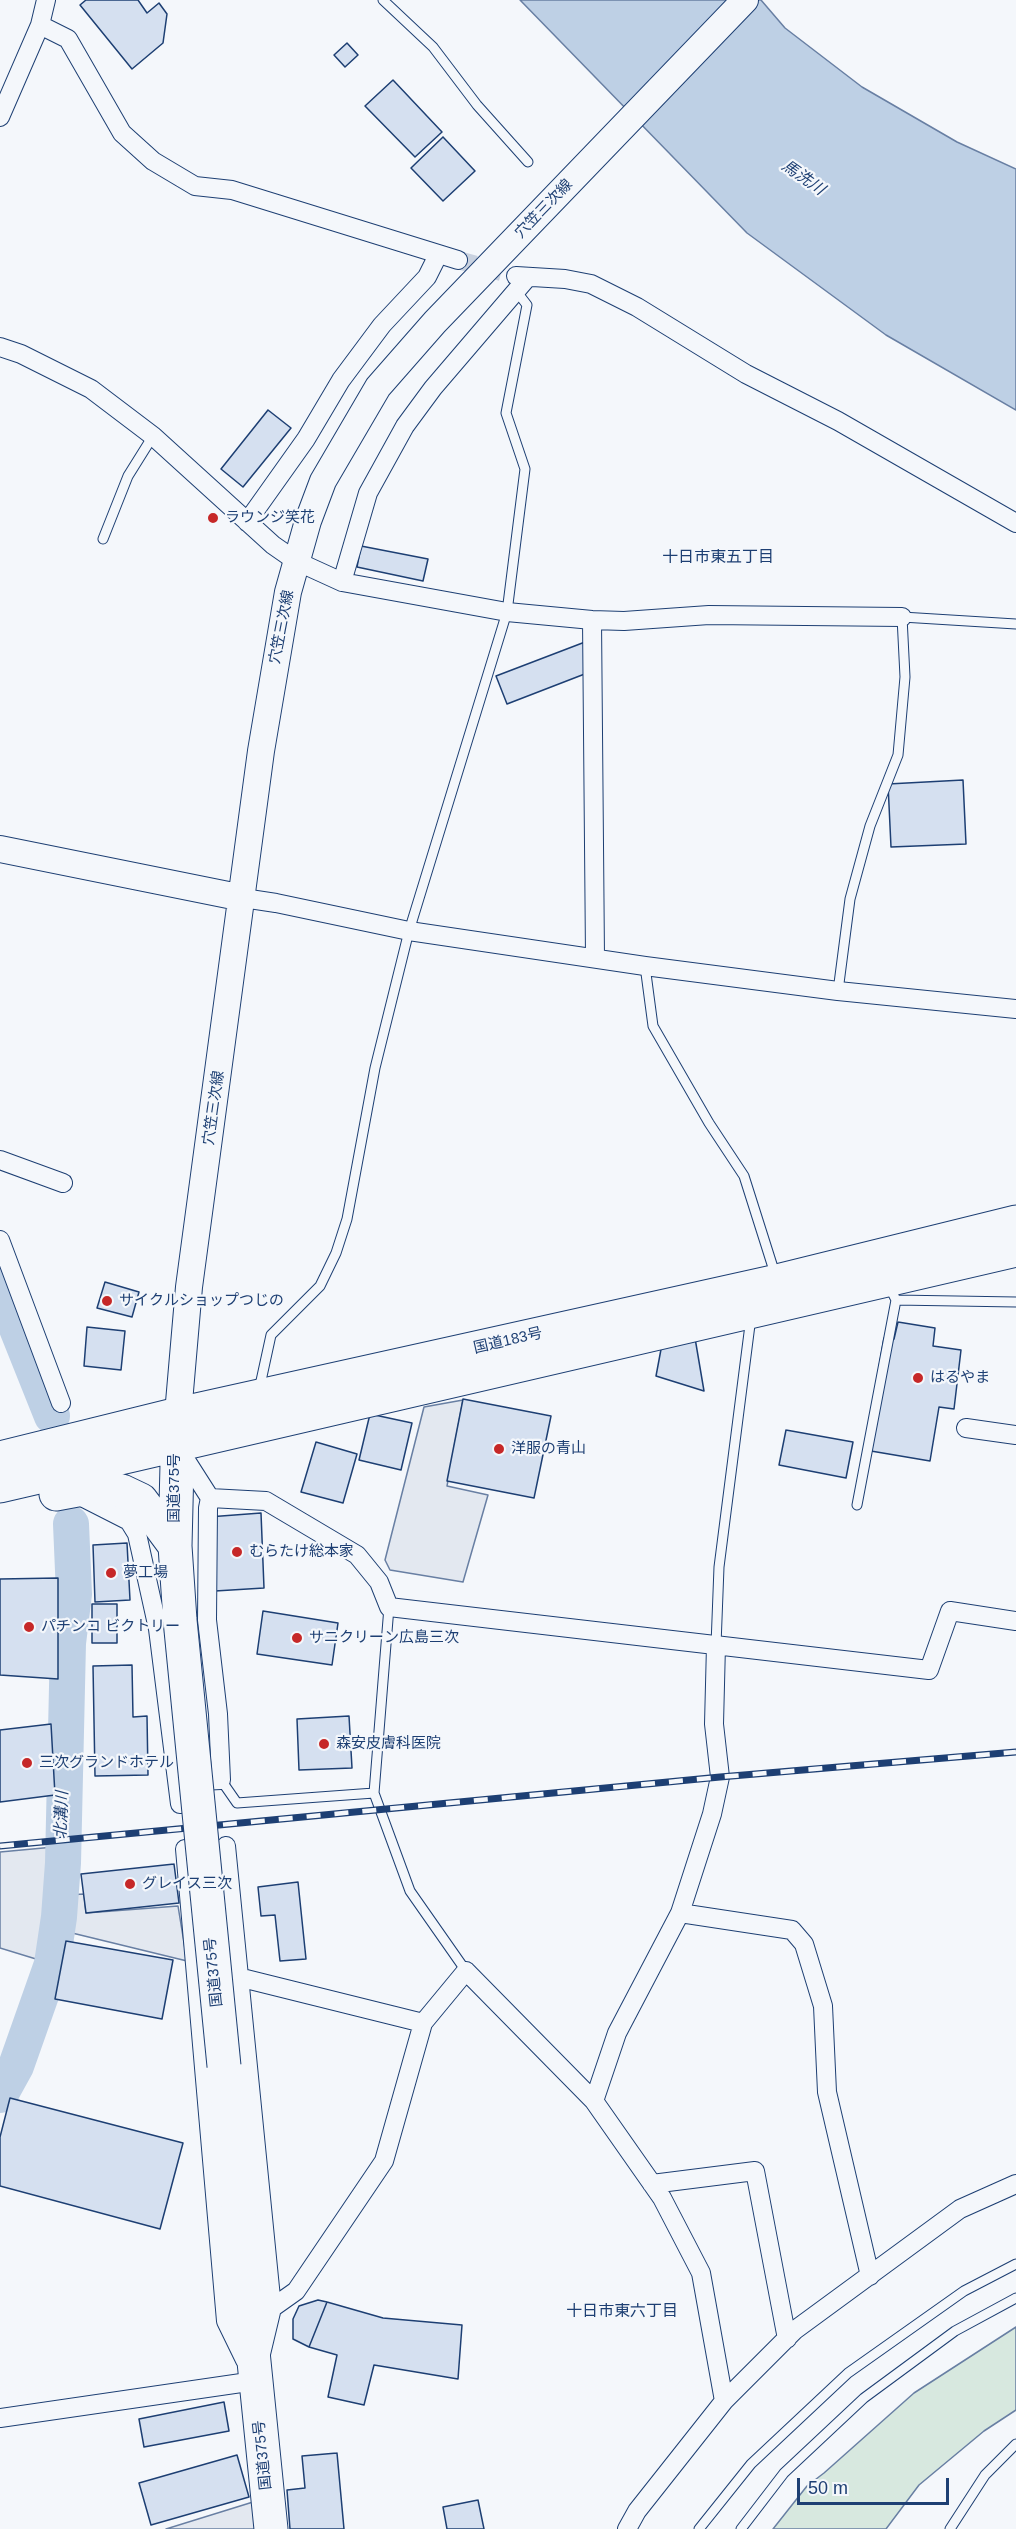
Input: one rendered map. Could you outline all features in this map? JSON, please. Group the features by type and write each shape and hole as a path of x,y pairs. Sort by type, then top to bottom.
{"highway":[{"name":"国道183号","path":"0,1458 177,1429 770,1299 1016,1222"},
{"name":"国道183号","path":"0,1486 177,1429 257,1398 770,1299 892,1290 1016,1250"},
{"name":"国道375号","path":"177,1429 175,1546 180,1620 271,2529"},
{"path":"0,1494 43,1497 99,1486 122,1491 141,1500 175,1546"}],"main road":[{"name":"穴笠三次線","path":"177,1429 189,1287 261,751 279,636 296,561 323,481 378,387 435,322 745,0"},
{"path":"0,849 243,898"}],"street":[{"path":"0,117 6,86 40,25 46,0"},
{"path":"40,25 68,39 122,133 153,161 195,186 232,190 458,260"},
{"path":"247,522 306,439 341,380 382,325 427,277 438,255"},
{"path":"342,582 368,493 405,426 520,282 566,279 591,284 610,293 746,374 838,422 1016,523"},
{"path":"0,347 21,354 91,389 153,436 247,522 296,561 342,582 507,612 592,620 624,621 710,615 902,617"},
{"path":"592,620 595,957"},
{"path":"243,898 409,931 645,966 838,991 1016,1009"},
{"path":"0,1160 63,1183"},
{"path":"0,1240 62,1402"},
{"path":"966,1428 1016,1434"},
{"path":"177,1429 210,1498 207,1620 218,1714 221,1780 179,1782"},
{"path":"71,1491 129,1521 137,1534 158,1629 180,1804"},
{"path":"210,1498 266,1502 357,1555 379,1582 389,1607 929,1670 950,1611 1016,1621"},
{"path":"594,2101 617,2033 680,1913 712,1814 720,1777 714,1724 716,1645"},
{"path":"226,1846 272,2308 255,2381"},
{"path":"185,1849 226,2321 255,2381"},
{"path":"680,1913 792,1930 804,1944 823,2006 827,2092 870,2276"},
{"path":"272,2308 296,2291 384,2161 423,2023 466,1971 594,2101 662,2198 701,2273 724,2401"},
{"path":"238,1977 423,2023"},
{"path":"652,2184 755,2171 787,2339"},
{"path":"627,2529 636,2511 724,2401 787,2339 960,2209 1016,2184"},
{"path":"0,2418 255,2381"}],"lane":[{"path":"383,0 433,48 477,105 528,162"},
{"path":"257,1398 271,1335 320,1286 336,1252 347,1219 375,1068 409,931 507,612 525,469 506,413 527,305 520,282"},
{"path":"103,539 128,476 153,436"},
{"path":"838,991 850,899 870,826 898,755 905,677 902,617 1016,624"},
{"path":"645,966 653,1026 709,1123 744,1176 770,1299 719,1567 716,1645"},
{"path":"857,1505 892,1290 1016,1302"},
{"path":"389,1607 374,1793 410,1891 466,1971"},
{"path":"221,1780 237,1803 374,1793"},
{"path":"191,1916 232,1911"},
{"path":"699,2529 751,2464 848,2373 964,2291 1016,2264"},
{"path":"741,2529 784,2473 864,2398 955,2331 1016,2298"},
{"path":"950,2529 985,2475 1016,2444"},
{"path":"748,2529 759,2505"}],"shaded area":[{"path":"463,1400 447,1486 488,1495 463,1582 390,1570 385,1560 424,1407"},
{"path":"54,1847 50,1896 84,1894 86,1913 178,1906 187,1961 68,1932 69,1916 44,1912 36,1959 0,1948 0,1852"},
{"path":"1016,2327 1016,2410 984,2431 919,2485 886,2529 773,2529 807,2486 914,2393"},
{"path":"253,2502 257,2529 166,2529"}],"water":[{"name":"馬洗川","path":"520,0 761,0 785,28 862,87 957,142 1016,169 1016,410 886,335 747,233"}],"building":[{"path":"86,0 138,0 147,13 159,3 167,14 163,43 132,69 80,5"},
{"path":"347,43 358,55 345,67 334,55"},
{"path":"393,80 442,132 415,157 365,106"},
{"path":"443,137 475,171 443,201 411,168"},
{"path":"268,410 291,428 243,487 221,469"},
{"path":"361,546 428,559 423,581 357,567"},
{"path":"585,642 595,670 507,704 496,676"},
{"path":"963,780 966,844 891,847 888,784"},
{"path":"105,1282 139,1292 132,1317 97,1308"},
{"name":"はるやま","path":"898,1322 935,1328 933,1346 961,1350 954,1409 939,1407 930,1461 865,1450 884,1338 894,1339"},
{"path":"87,1327 125,1331 121,1370 84,1366"},
{"path":"695,1338 704,1391 656,1376 662,1344"},
{"name":"洋服の青山","path":"463,1399 551,1416 534,1498 447,1481"},
{"path":"370,1414 412,1423 401,1470 359,1460"},
{"path":"786,1430 853,1442 846,1478 779,1465"},
{"path":"316,1442 357,1454 343,1503 301,1492"},
{"name":"むらたけ総本家","path":"261,1513 264,1588 215,1591 208,1517"},
{"name":"夢工場","path":"127,1543 130,1600 95,1602 93,1545"},
{"name":"パチンコ ビクトリー","path":"58,1578 58,1679 0,1675 0,1579"},
{"path":"92,1604 117,1604 117,1643 92,1643"},
{"name":"サニクリーン広島三次","path":"263,1611 338,1623 332,1665 257,1654"},
{"path":"132,1665 133,1717 147,1716 148,1775 95,1776 93,1666"},
{"name":"森安皮膚科医院","path":"349,1716 352,1768 299,1770 297,1719"},
{"name":"三次グランドホテル","path":"51,1724 55,1795 0,1802 0,1730"},
{"name":"グレイス三次","path":"174,1864 179,1903 86,1913 81,1874"},
{"path":"298,1882 306,1959 280,1961 275,1915 261,1916 258,1887"},
{"path":"66,1941 173,1960 162,2019 55,1999"},
{"path":"10,2098 183,2143 160,2229 0,2186 0,2137"},
{"path":"318,2300 327,2302 309,2347 293,2339 293,2319 299,2306"},
{"path":"327,2302 383,2318 462,2325 458,2379 374,2365 364,2405 328,2397 337,2355 309,2347"},
{"path":"224,2402 229,2431 144,2447 139,2419"},
{"path":"337,2453 344,2529 290,2529 287,2490 305,2488 302,2456"},
{"path":"237,2455 249,2497 151,2525 139,2483"},
{"path":"478,2500 484,2529 447,2529 443,2507"}],"waterway":[{"name":"北溝川","path":"0,1286 52,1416"},
{"name":"北溝川","path":"0,2095 16,2066 52,1964 59,1917 63,1863 68,1643 74,1594 71,1524"}],"tunnel":[{"path":"458,260 516,276"}],"railway":[{"path":"0,1846 720,1777 1016,1752"}],"place":[{"name":"ラウンジ笑花","path":"213,518"},
{"name":"サイクルショップつじの","path":"107,1301"},
{"name":"はるやま","path":"918,1378"},
{"name":"洋服の青山","path":"499,1449"},
{"name":"むらたけ総本家","path":"237,1552"},
{"name":"夢工場","path":"111,1573"},
{"name":"パチンコ ビクトリー","path":"29,1627"},
{"name":"サニクリーン広島三次","path":"297,1638"},
{"name":"森安皮膚科医院","path":"324,1744"},
{"name":"三次グランドホテル","path":"27,1763"},
{"name":"グレイス三次","path":"130,1884"}],"district":[{"name":"十日市東五丁目","path":"718,558"},
{"name":"十日市東六丁目","path":"622,2312"}]}
